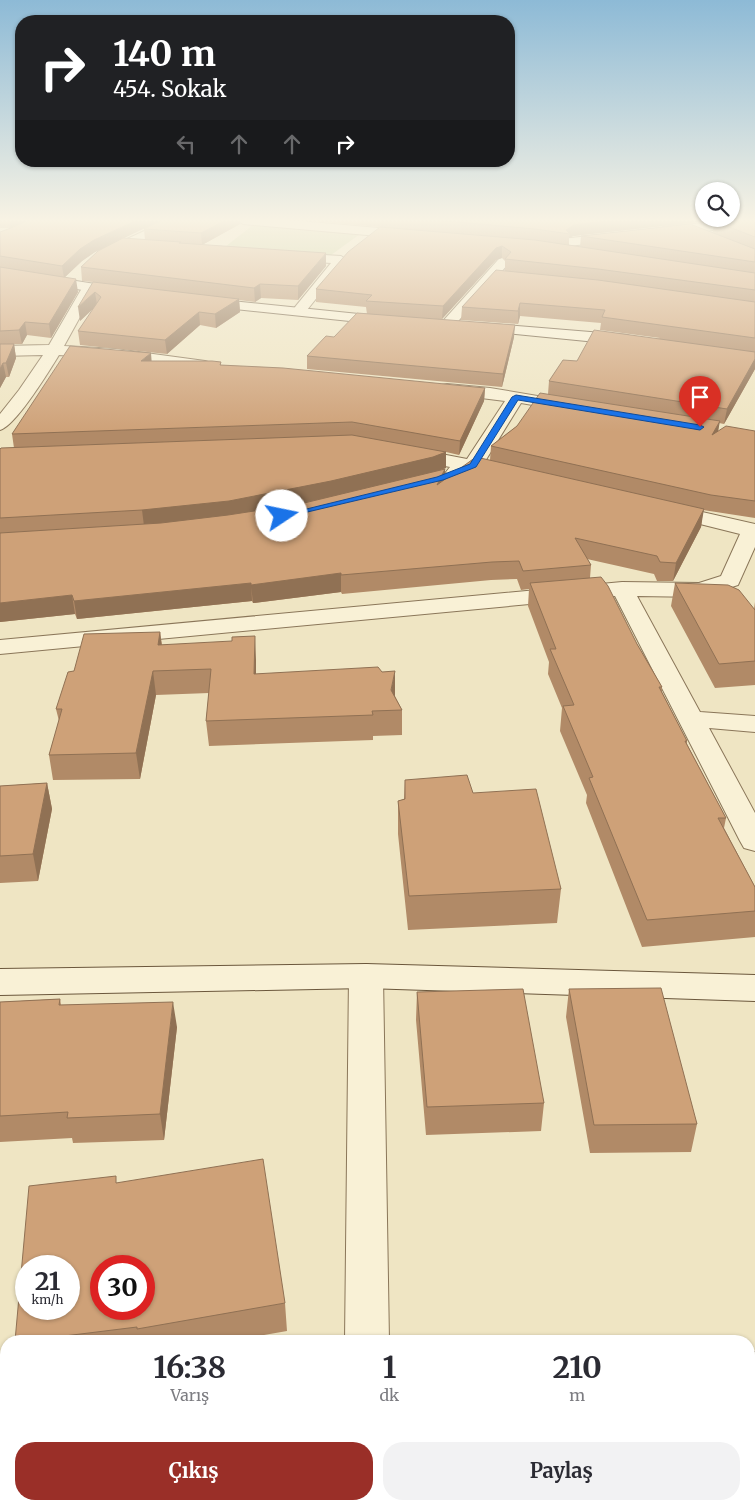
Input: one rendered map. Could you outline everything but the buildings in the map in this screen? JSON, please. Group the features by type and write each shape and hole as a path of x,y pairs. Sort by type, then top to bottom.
{"street":[{"path":"0,425 11,413 55,350 88,290"},
{"path":"109,290 146,295"},
{"path":"298,312 316,290"},
{"path":"476,290 443,324 602,337 640,342"},
{"path":"184,300 399,321"},
{"path":"0,351 55,350 116,354 219,367"},
{"path":"432,387 516,397 592,410"},
{"path":"440,479 473,465 516,397"},
{"path":"389,450 520,475"},
{"path":"0,647 622,589 701,590 730,580 754,531 650,506"},
{"path":"622,589 755,841"},
{"path":"690,719 755,724"},
{"path":"0,982 366,976 755,988"},
{"path":"366,976 367,1335"}],"route":[{"path":"282,516 440,479 473,465 516,397 700,427"}]}
